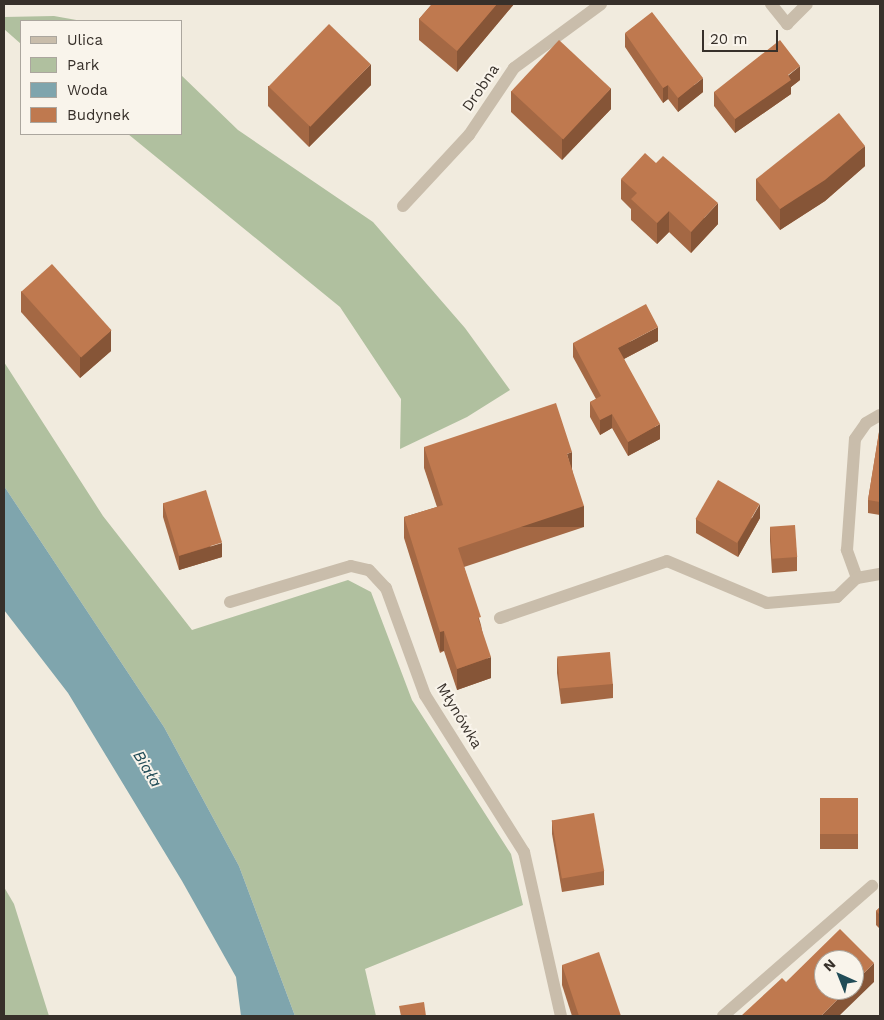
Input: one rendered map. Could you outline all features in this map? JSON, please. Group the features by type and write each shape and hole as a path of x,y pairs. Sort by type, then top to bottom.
{"street":[{"name":"Drobna","path":"403,206 469,135 514,68 601,4"},
{"path":"771,4 787,24 807,4"},
{"path":"857,578 847,550 855,438 866,423 880,415"},
{"path":"500,618 667,561 767,603 837,597 857,578 880,574"},
{"name":"Młynówka","path":"230,602 351,566 369,570 386,588 425,695 524,852 561,1016"},
{"path":"723,1016 872,886"}],"green space":[{"path":"54,16 76,20 20,20 20,43 4,29 4,17"},
{"path":"182,76 238,130 373,222 465,328 510,390 467,417 400,449 401,399 340,307 129,135 182,135"},
{"path":"4,362 103,516 192,630 348,580 371,592 412,700 511,854 523,905 365,969 376,1016 295,1016 239,866 164,727 4,486"},
{"path":"4,887 14,904 49,1016 4,1016"}],"water":[{"name":"Biała","path":"4,486 164,727 239,866 295,1016 241,1016 236,977 182,881 68,693 4,610"}],"building":[{"path":"432,4 497,4 457,51 419,19"},
{"path":"652,12 703,78 678,98 668,85 663,88 625,33"},
{"path":"329,24 371,64 310,127 269,87"},
{"path":"559,40 611,88 563,140 511,91"},
{"path":"780,40 800,66 788,75 791,80 735,119 714,92"},
{"path":"839,113 865,146 825,180 780,209 756,179"},
{"path":"645,153 656,163 663,156 718,203 691,232 669,211 657,223 631,199 637,193 621,179"},
{"path":"52,264 112,330 81,358 22,291"},
{"path":"646,304 658,327 618,348 660,424 628,442 612,414 600,420 590,402 601,396 573,343"},
{"path":"556,403 572,452 567,454 584,506 458,548 481,617 478,618 491,657 457,669 444,631 440,632 404,517 443,505 424,447"},
{"path":"880,426 880,502 868,500"},
{"path":"718,480 760,504 737,543 696,519"},
{"path":"206,490 222,543 179,556 163,503"},
{"path":"795,525 797,557 772,559 770,527"},
{"path":"610,652 613,684 560,688 557,657"},
{"path":"820,798 858,798 858,834 820,834"},
{"path":"594,813 604,871 562,879 552,820"},
{"path":"880,907 880,915 876,911"},
{"path":"840,929 861,950 819,950"},
{"path":"599,952 621,1016 579,1016 562,965"},
{"path":"864,953 874,963 864,973"},
{"path":"814,955 814,1000 837,1000 821,1016 741,1016 782,978 786,982"},
{"path":"424,1002 426,1016 401,1016 399,1006"}]}
